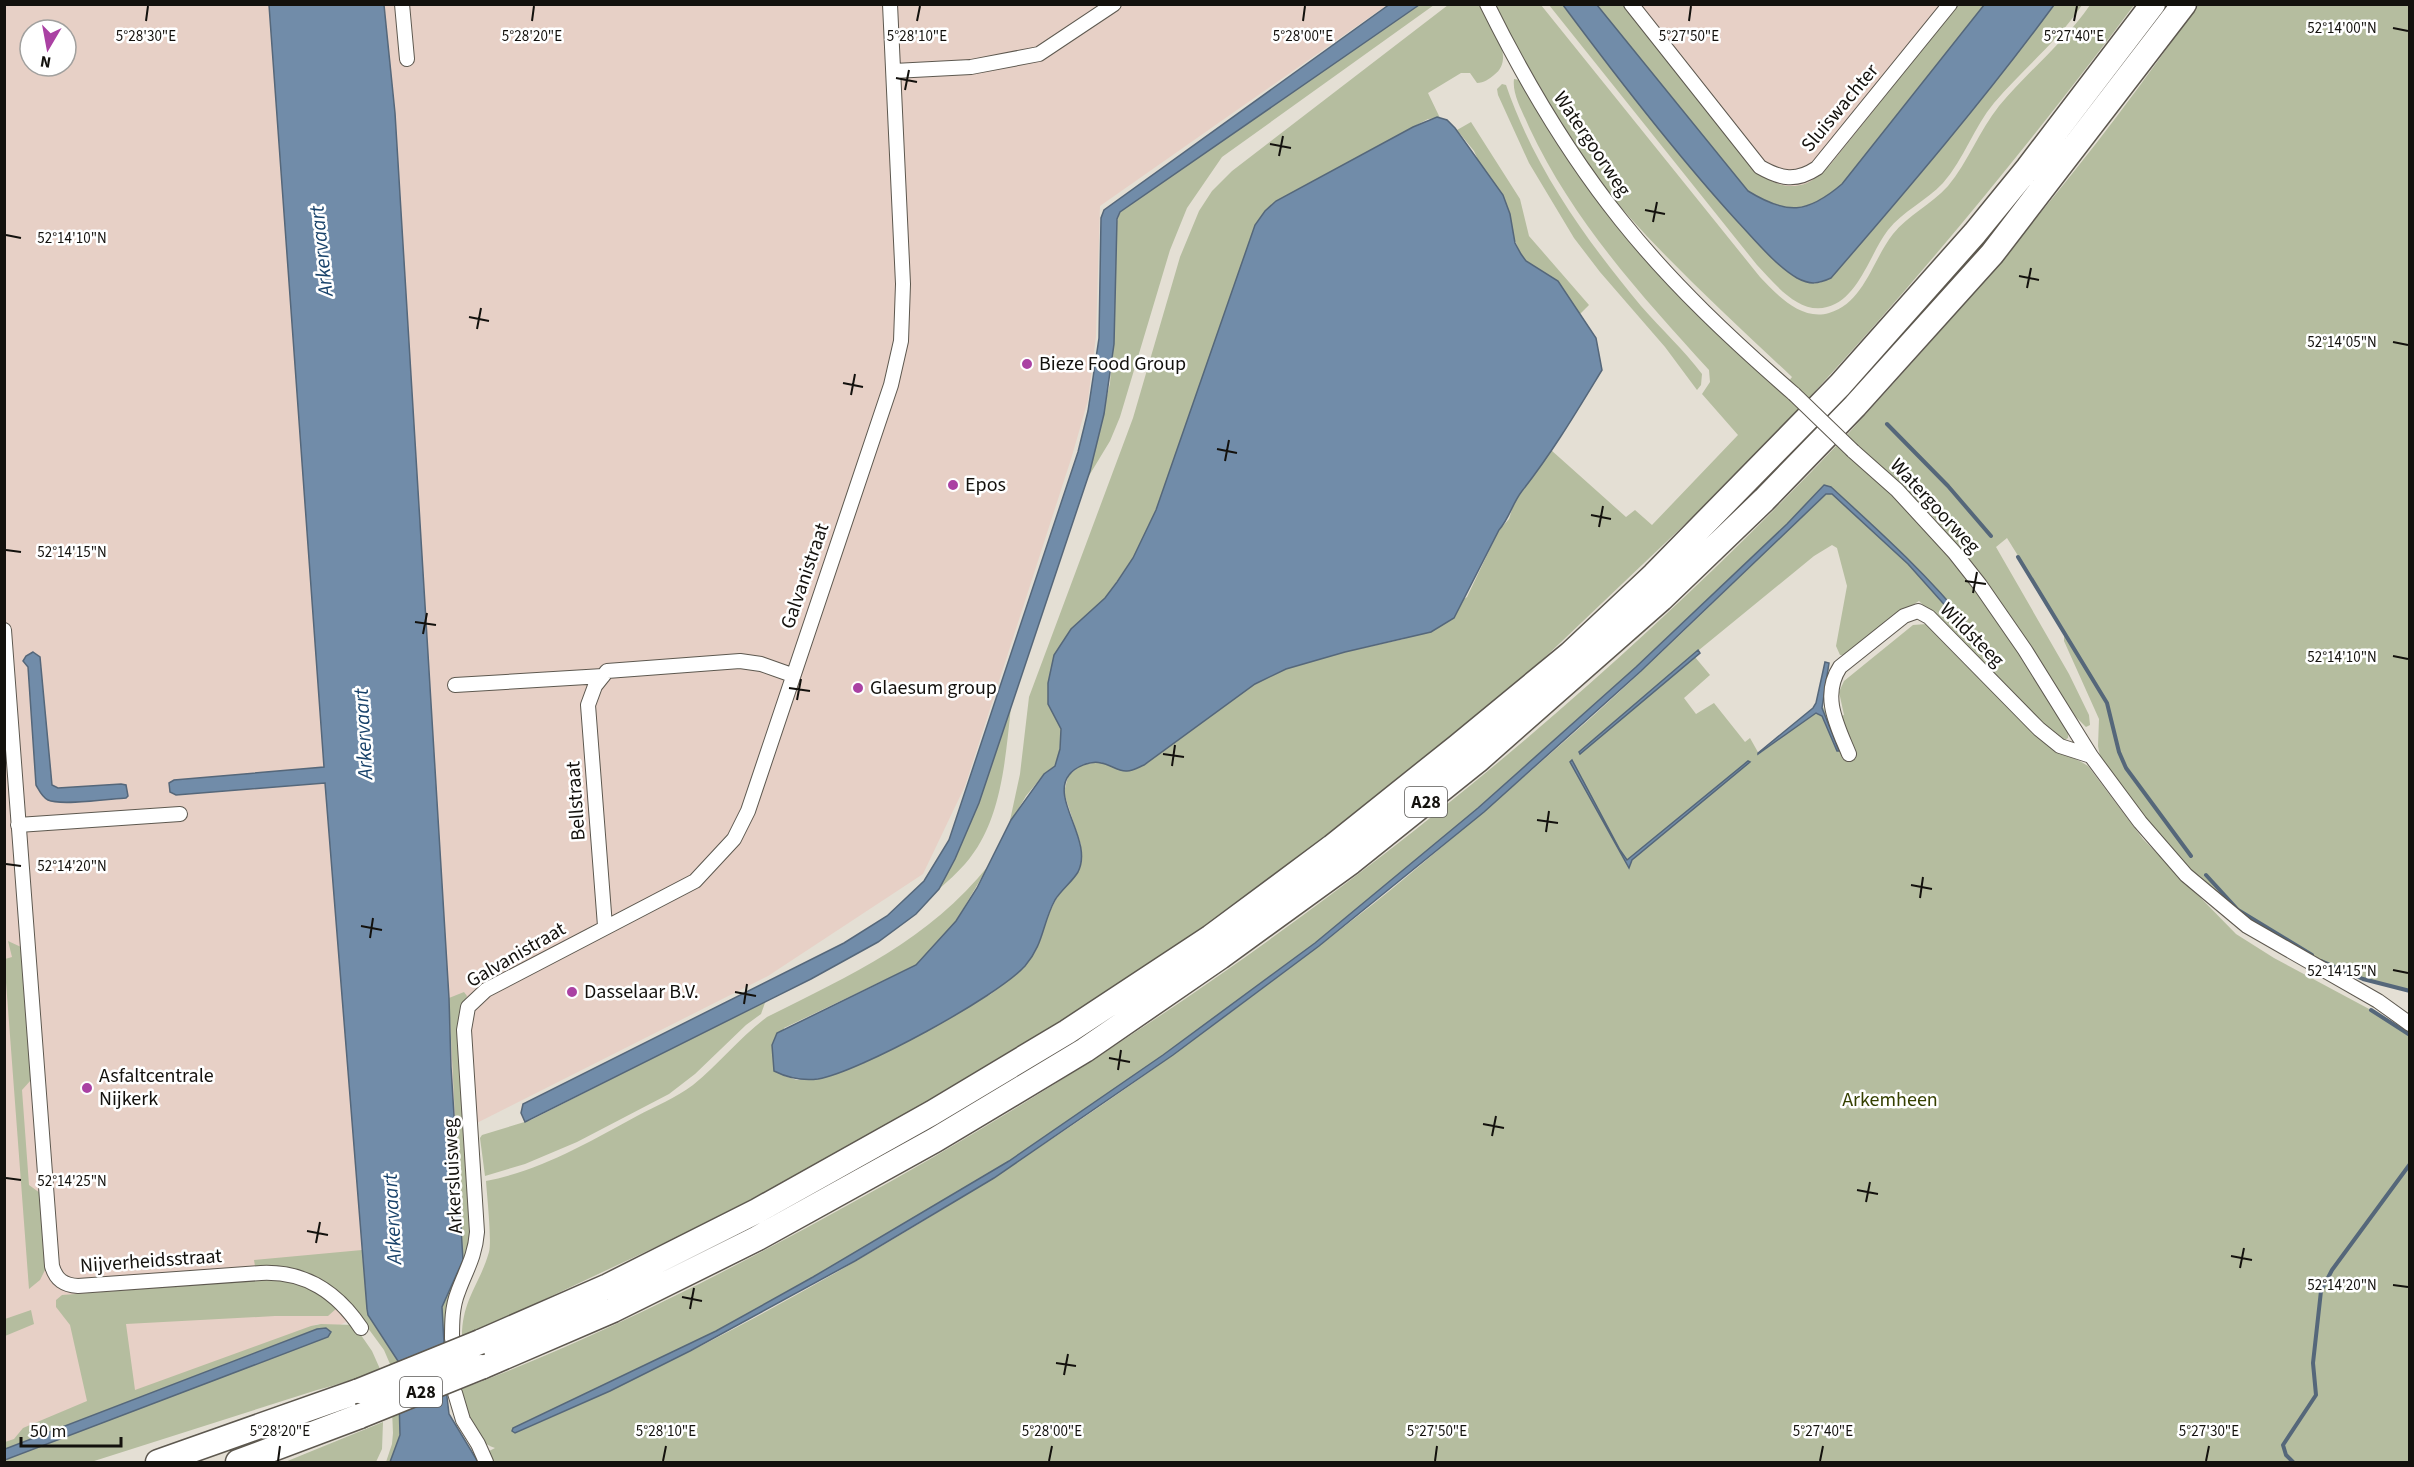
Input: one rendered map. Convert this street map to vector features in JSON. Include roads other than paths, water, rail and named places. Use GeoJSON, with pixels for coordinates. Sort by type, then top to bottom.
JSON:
{"type":"FeatureCollection","features":[{"type":"Feature","properties":{"kind":"highway","name":"A28"},"geometry":{"type":"LineString","coordinates":[[158,1462],[359,1391],[480,1342],[608,1286],[757,1211],[932,1113],[1067,1032],[1211,937],[1332,847],[1457,747],[1570,654],[1637,591],[1840,385],[1960,250],[2028,168],[2153,4]]}},
{"type":"Feature","properties":{"kind":"highway","name":"A28"},"geometry":{"type":"LineString","coordinates":[[238,1462],[481,1367],[612,1310],[756,1239],[935,1140],[1084,1050],[1220,957],[1351,862],[1477,761],[1661,599],[1764,500],[1855,406],[1992,254],[2184,4]]}},
{"type":"Feature","properties":{"kind":"street"},"geometry":{"type":"LineString","coordinates":[[402,4],[407,59]]}},
{"type":"Feature","properties":{"kind":"street","name":"Galvanistraat"},"geometry":{"type":"LineString","coordinates":[[468,1007],[486,990],[694,881],[734,838],[748,811],[891,385],[901,341],[903,284],[890,4]]}},
{"type":"Feature","properties":{"kind":"street"},"geometry":{"type":"LineString","coordinates":[[894,70],[971,67],[1039,54],[1114,4]]}},
{"type":"Feature","properties":{"kind":"street","name":"Watergoorweg"},"geometry":{"type":"LineString","coordinates":[[1487,4],[1519,67],[1557,132],[1622,222],[1686,292],[1897,490],[1947,544],[1980,585],[2025,650],[2091,756],[2140,822],[2186,875],[2247,926],[2378,1001],[2409,1024]]}},
{"type":"Feature","properties":{"kind":"street","name":"Sluiswachter"},"geometry":{"type":"LineString","coordinates":[[1631,4],[1760,166],[1772,174],[1791,179],[1808,174],[1817,168],[1950,4]]}},
{"type":"Feature","properties":{"kind":"street","name":"Wildsteeg"},"geometry":{"type":"LineString","coordinates":[[1849,754],[1833,711],[1831,699],[1834,676],[1840,667],[1904,615],[1918,611],[1929,617],[2039,729],[2060,746],[2091,756]]}},
{"type":"Feature","properties":{"kind":"street","name":"Nijverheidsstraat"},"geometry":{"type":"LineString","coordinates":[[4,630],[52,1266],[57,1278],[67,1285],[78,1286],[261,1273],[284,1274],[307,1280],[338,1299],[361,1328]]}},
{"type":"Feature","properties":{"kind":"street"},"geometry":{"type":"LineString","coordinates":[[455,685],[603,676],[607,671],[740,661],[761,664],[792,675]]}},
{"type":"Feature","properties":{"kind":"street","name":"Bellstraat"},"geometry":{"type":"LineString","coordinates":[[603,676],[595,686],[588,705],[605,926]]}},
{"type":"Feature","properties":{"kind":"street"},"geometry":{"type":"LineString","coordinates":[[18,825],[180,814]]}},
{"type":"Feature","properties":{"kind":"street","name":"Arkersluisweg"},"geometry":{"type":"LineString","coordinates":[[452,1340],[457,1292],[473,1259],[477,1232],[464,1030],[468,1007]]}},
{"type":"Feature","properties":{"kind":"street"},"geometry":{"type":"LineString","coordinates":[[455,1393],[463,1420],[486,1462]]}},
{"type":"Feature","properties":{"kind":"water"},"geometry":{"type":"Polygon","coordinates":[[[1390,4],[1419,5],[1120,212],[1117,219],[1114,344],[1104,414],[1090,471],[979,803],[955,859],[939,889],[916,914],[878,942],[811,979],[525,1122],[521,1113],[523,1104],[844,943],[887,916],[924,881],[949,840],[1078,452],[1088,411],[1099,338],[1101,218],[1104,210],[1390,4]]]}},
{"type":"Feature","properties":{"kind":"water","name":"Arkervaart"},"geometry":{"type":"Polygon","coordinates":[[[269,5],[384,5],[395,113],[463,1260],[442,1307],[447,1397],[449,1414],[478,1462],[390,1462],[400,1435],[398,1361],[368,1315],[367,1309],[325,783],[176,795],[170,792],[169,783],[174,780],[324,767],[269,5]]]}},
{"type":"Feature","properties":{"kind":"water"},"geometry":{"type":"Polygon","coordinates":[[[1563,5],[1597,5],[1748,191],[1774,204],[1796,208],[1818,201],[1842,184],[1984,5],[2054,5],[1973,110],[1831,278],[1814,283],[1797,278],[1781,267],[1737,221],[1647,115],[1563,5]]]}},
{"type":"Feature","properties":{"kind":"water"},"geometry":{"type":"Polygon","coordinates":[[[1437,117],[1447,120],[1455,128],[1503,195],[1510,214],[1515,243],[1521,254],[1526,261],[1558,281],[1596,338],[1602,370],[1554,447],[1519,496],[1454,618],[1431,632],[1345,652],[1286,669],[1255,684],[1134,770],[1124,771],[1097,762],[1075,769],[1069,775],[1065,785],[1065,796],[1081,847],[1078,872],[1055,900],[1036,950],[1025,966],[987,996],[958,1014],[864,1063],[818,1079],[795,1078],[774,1071],[772,1045],[777,1033],[916,965],[956,921],[977,888],[1011,820],[1044,774],[1055,766],[1060,749],[1061,729],[1048,704],[1048,683],[1054,655],[1071,629],[1105,598],[1117,582],[1133,558],[1156,510],[1255,225],[1276,201],[1413,127],[1437,117]]]}},
{"type":"Feature","properties":{"kind":"water"},"geometry":{"type":"Polygon","coordinates":[[[1824,485],[1831,487],[1919,571],[1982,640],[1992,658],[1908,564],[1832,494],[1826,494],[1641,671],[1484,812],[1319,946],[1173,1055],[994,1178],[855,1261],[690,1351],[610,1391],[515,1433],[512,1431],[513,1428],[716,1331],[813,1277],[1009,1161],[1163,1055],[1315,943],[1478,808],[1636,667],[1787,524],[1824,485]]]}},
{"type":"Feature","properties":{"kind":"water"},"geometry":{"type":"Polygon","coordinates":[[[1698,650],[1700,653],[1580,754],[1579,752],[1698,650]]]}},
{"type":"Feature","properties":{"kind":"water"},"geometry":{"type":"Polygon","coordinates":[[[33,652],[40,657],[52,785],[58,788],[121,784],[126,785],[128,796],[126,798],[54,802],[42,795],[36,785],[28,667],[23,661],[33,652]]]}},
{"type":"Feature","properties":{"kind":"water"},"geometry":{"type":"Polygon","coordinates":[[[1825,662],[1829,663],[1822,708],[1839,751],[1822,716],[1816,713],[1758,754],[1813,708],[1825,662]]]}},
{"type":"Feature","properties":{"kind":"water"},"geometry":{"type":"Polygon","coordinates":[[[1572,760],[1627,860],[1748,761],[1750,762],[1632,860],[1629,868],[1570,762],[1572,760]]]}},
{"type":"Feature","properties":{"kind":"water"},"geometry":{"type":"Polygon","coordinates":[[[326,1328],[331,1332],[328,1337],[5,1460],[5,1449],[317,1329],[326,1328]]]}},
{"type":"Feature","properties":{"kind":"waterway"},"geometry":{"type":"LineString","coordinates":[[1887,424],[1948,486],[1991,536]]}},
{"type":"Feature","properties":{"kind":"waterway"},"geometry":{"type":"LineString","coordinates":[[2018,557],[2107,703],[2119,752],[2126,768],[2191,856]]}},
{"type":"Feature","properties":{"kind":"waterway"},"geometry":{"type":"LineString","coordinates":[[2206,875],[2238,910],[2312,955]]}},
{"type":"Feature","properties":{"kind":"waterway"},"geometry":{"type":"LineString","coordinates":[[2321,961],[2363,979],[2410,991]]}},
{"type":"Feature","properties":{"kind":"waterway"},"geometry":{"type":"LineString","coordinates":[[2371,1010],[2410,1035]]}},
{"type":"Feature","properties":{"kind":"waterway"},"geometry":{"type":"LineString","coordinates":[[2293,1462],[2286,1455],[2283,1445],[2316,1395],[2313,1363],[2321,1291],[2332,1270],[2410,1164]]}},
{"type":"Feature","properties":{"kind":"place","name":"Bieze Food Group"},"geometry":{"type":"Point","coordinates":[1027,364]}},
{"type":"Feature","properties":{"kind":"place","name":"Epos"},"geometry":{"type":"Point","coordinates":[953,485]}},
{"type":"Feature","properties":{"kind":"place","name":"Glaesum group"},"geometry":{"type":"Point","coordinates":[858,688]}},
{"type":"Feature","properties":{"kind":"place","name":"Dasselaar B.V."},"geometry":{"type":"Point","coordinates":[572,992]}},
{"type":"Feature","properties":{"kind":"place","name":"Asfaltcentrale Nijkerk"},"geometry":{"type":"Point","coordinates":[87,1088]}},
{"type":"Feature","properties":{"kind":"park label","name":"Arkemheen"},"geometry":{"type":"Point","coordinates":[1890,1100]}}]}
